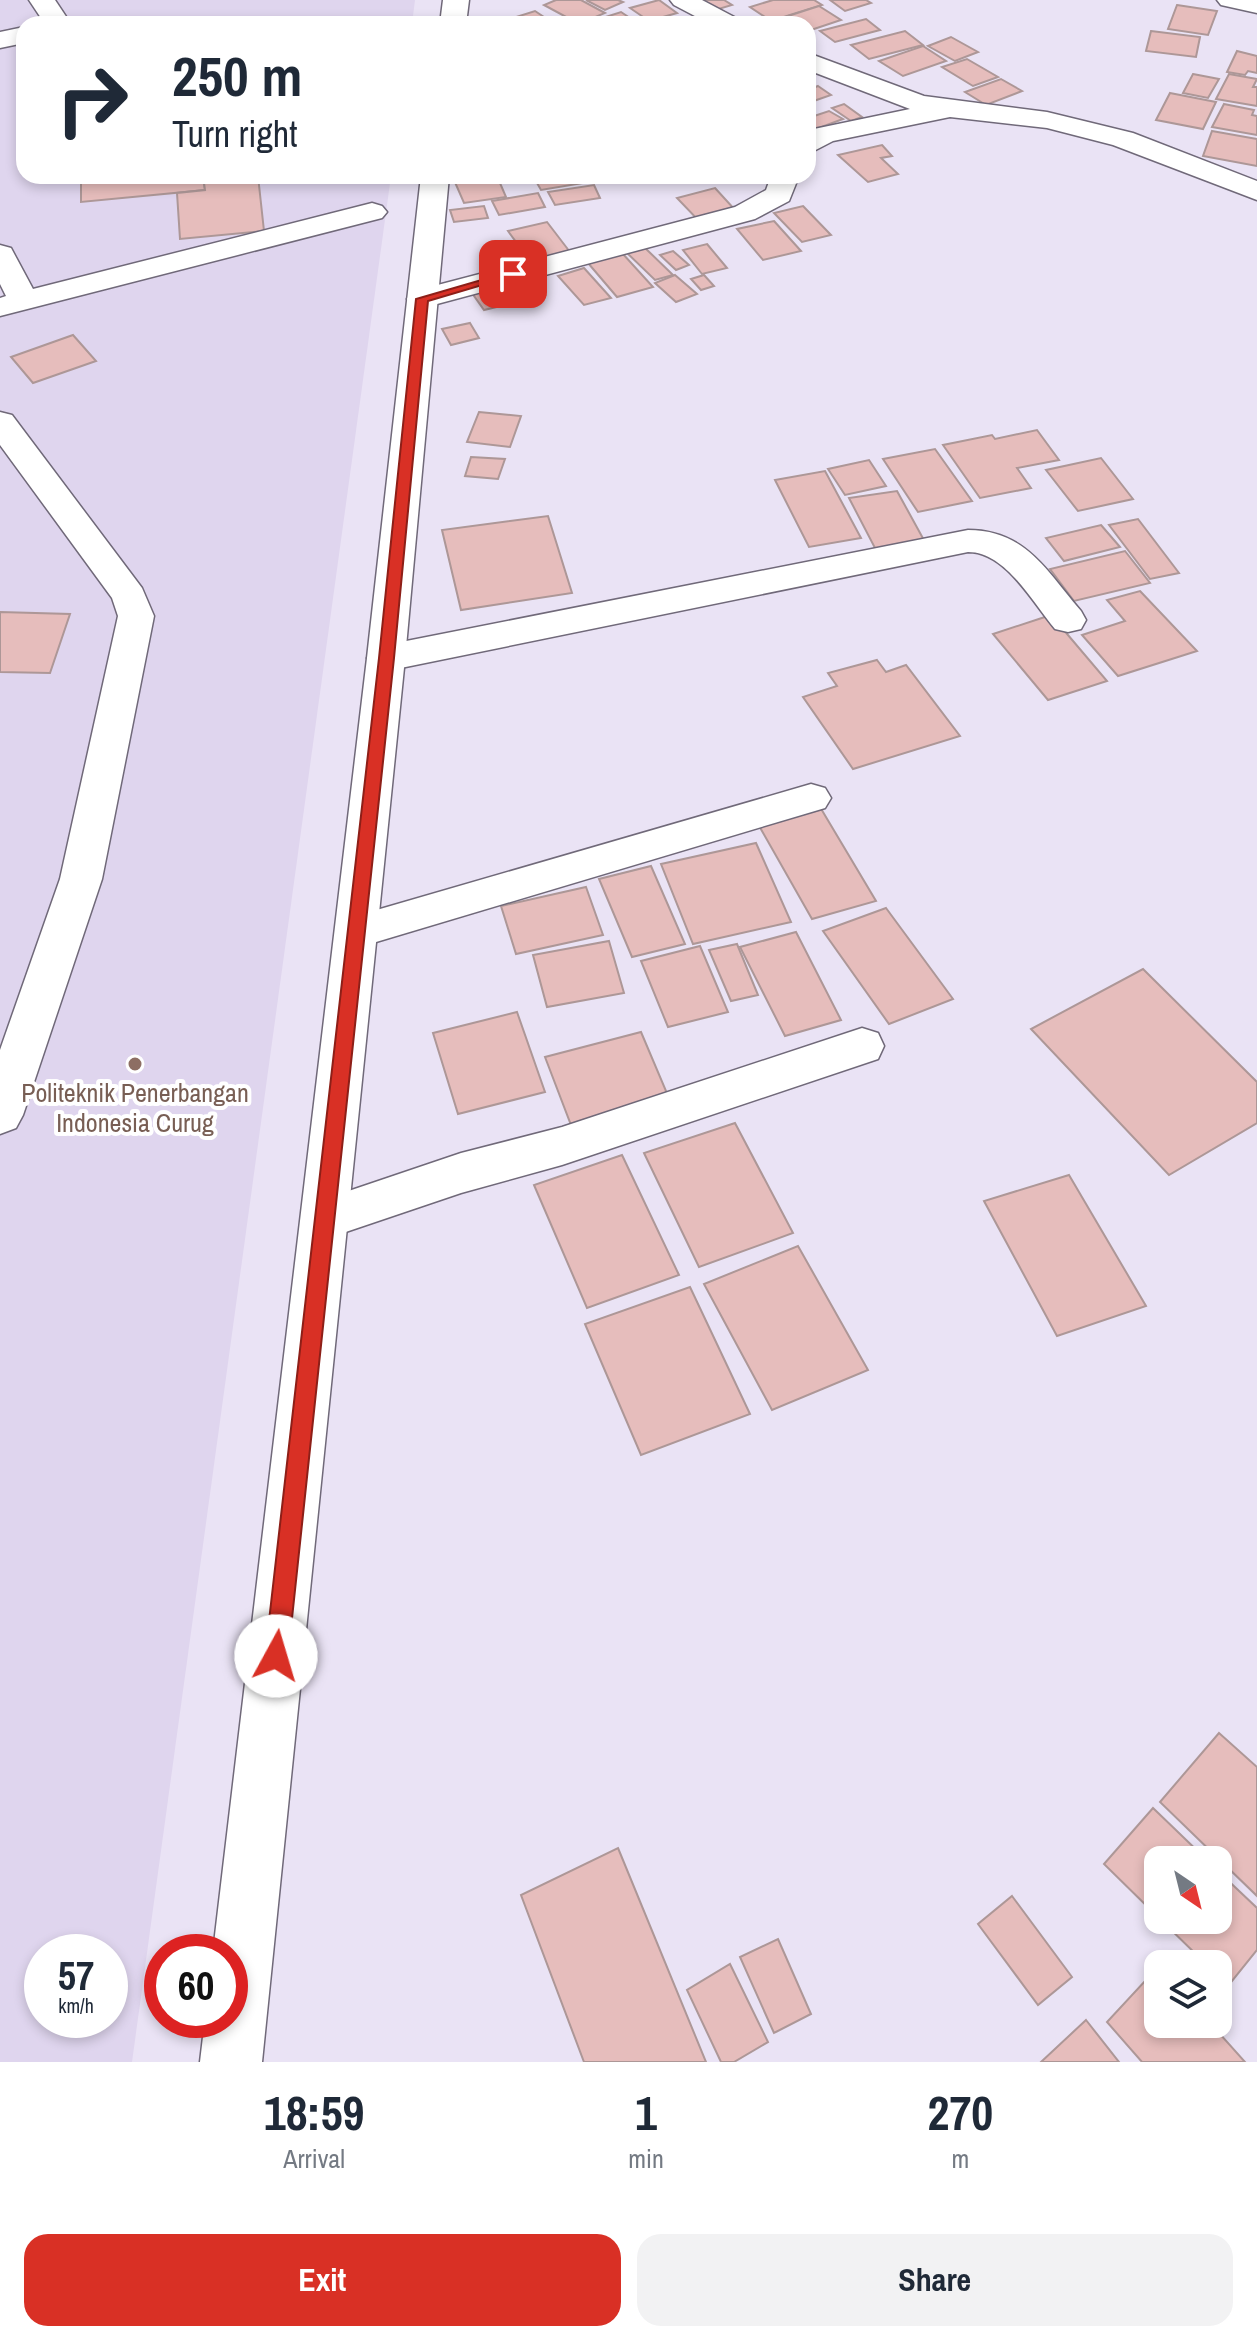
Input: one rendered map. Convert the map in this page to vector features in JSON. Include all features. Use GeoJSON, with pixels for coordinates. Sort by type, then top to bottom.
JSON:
{"type":"FeatureCollection","features":[{"type":"Feature","properties":{"kind":"street"},"geometry":{"type":"LineString","coordinates":[[683,0],[714,16]]}},
{"type":"Feature","properties":{"kind":"street"},"geometry":{"type":"LineString","coordinates":[[1230,0],[1257,5]]}},
{"type":"Feature","properties":{"kind":"street"},"geometry":{"type":"LineString","coordinates":[[816,64],[918,103],[1047,120],[1096,131],[1257,191]]}},
{"type":"Feature","properties":{"kind":"street"},"geometry":{"type":"LineString","coordinates":[[816,140],[824,135],[955,108]]}},
{"type":"Feature","properties":{"kind":"street"},"geometry":{"type":"LineString","coordinates":[[231,2062],[386,658],[434,184]]}},
{"type":"Feature","properties":{"kind":"street"},"geometry":{"type":"LineString","coordinates":[[422,299],[745,213],[779,195],[782,184]]}},
{"type":"Feature","properties":{"kind":"street"},"geometry":{"type":"LineString","coordinates":[[0,254],[12,304],[372,212]]}},
{"type":"Feature","properties":{"kind":"street"},"geometry":{"type":"LineString","coordinates":[[0,422],[129,596],[136,616],[81,879],[0,1115]]}},
{"type":"Feature","properties":{"kind":"street"},"geometry":{"type":"LineString","coordinates":[[386,658],[968,541],[983,541],[1009,551],[1068,620]]}},
{"type":"Feature","properties":{"kind":"street"},"geometry":{"type":"LineString","coordinates":[[356,932],[811,798]]}},
{"type":"Feature","properties":{"kind":"street"},"geometry":{"type":"LineString","coordinates":[[325,1219],[461,1173],[562,1146],[862,1046]]}},
{"type":"Feature","properties":{"kind":"shaded area","name":"Politeknik Penerbangan Indonesia Curug"},"geometry":{"type":"Polygon","coordinates":[[[0,0],[415,0],[413,16],[16,16],[16,184],[390,184],[150,1934],[144,1934],[144,1975],[132,2062],[0,2062],[0,0]]]}},
{"type":"Feature","properties":{"kind":"building"},"geometry":{"type":"Polygon","coordinates":[[[556,0],[581,0],[605,13],[598,16],[564,16],[544,5],[556,0]]]}},
{"type":"Feature","properties":{"kind":"building"},"geometry":{"type":"Polygon","coordinates":[[[586,0],[618,0],[623,2],[605,10],[586,0]]]}},
{"type":"Feature","properties":{"kind":"building"},"geometry":{"type":"Polygon","coordinates":[[[659,0],[677,13],[642,16],[630,8],[659,0]]]}},
{"type":"Feature","properties":{"kind":"building"},"geometry":{"type":"Polygon","coordinates":[[[696,0],[724,0],[732,5],[712,11],[696,0]]]}},
{"type":"Feature","properties":{"kind":"building"},"geometry":{"type":"Polygon","coordinates":[[[773,0],[814,0],[822,5],[787,16],[764,16],[750,7],[773,0]]]}},
{"type":"Feature","properties":{"kind":"building"},"geometry":{"type":"Polygon","coordinates":[[[830,0],[866,0],[871,3],[845,11],[830,0]]]}},
{"type":"Feature","properties":{"kind":"building"},"geometry":{"type":"Polygon","coordinates":[[[1177,5],[1217,11],[1208,35],[1168,29],[1177,5]]]}},
{"type":"Feature","properties":{"kind":"building"},"geometry":{"type":"Polygon","coordinates":[[[819,6],[841,20],[816,28],[816,16],[788,16],[819,6]]]}},
{"type":"Feature","properties":{"kind":"building"},"geometry":{"type":"Polygon","coordinates":[[[535,11],[542,16],[519,16],[535,11]]]}},
{"type":"Feature","properties":{"kind":"building"},"geometry":{"type":"Polygon","coordinates":[[[866,19],[880,30],[835,42],[820,31],[866,19]]]}},
{"type":"Feature","properties":{"kind":"building"},"geometry":{"type":"Polygon","coordinates":[[[905,31],[923,45],[869,59],[851,45],[905,31]]]}},
{"type":"Feature","properties":{"kind":"building"},"geometry":{"type":"Polygon","coordinates":[[[1151,31],[1200,37],[1196,57],[1146,51],[1151,31]]]}},
{"type":"Feature","properties":{"kind":"building"},"geometry":{"type":"Polygon","coordinates":[[[951,37],[978,52],[955,61],[928,46],[951,37]]]}},
{"type":"Feature","properties":{"kind":"building"},"geometry":{"type":"Polygon","coordinates":[[[923,46],[946,61],[903,76],[879,61],[923,46]]]}},
{"type":"Feature","properties":{"kind":"building"},"geometry":{"type":"Polygon","coordinates":[[[1237,51],[1257,56],[1257,73],[1227,72],[1237,51]]]}},
{"type":"Feature","properties":{"kind":"building"},"geometry":{"type":"Polygon","coordinates":[[[967,59],[998,77],[973,86],[942,67],[967,59]]]}},
{"type":"Feature","properties":{"kind":"building"},"geometry":{"type":"Polygon","coordinates":[[[1193,74],[1219,79],[1208,98],[1183,93],[1193,74]]]}},
{"type":"Feature","properties":{"kind":"building"},"geometry":{"type":"Polygon","coordinates":[[[1229,74],[1257,79],[1253,87],[1257,87],[1257,106],[1216,99],[1229,74]]]}},
{"type":"Feature","properties":{"kind":"building"},"geometry":{"type":"Polygon","coordinates":[[[1001,79],[1022,91],[986,105],[965,92],[1001,79]]]}},
{"type":"Feature","properties":{"kind":"building"},"geometry":{"type":"Polygon","coordinates":[[[818,86],[831,95],[816,100],[818,86]]]}},
{"type":"Feature","properties":{"kind":"building"},"geometry":{"type":"Polygon","coordinates":[[[1170,93],[1216,102],[1203,129],[1156,120],[1170,93]]]}},
{"type":"Feature","properties":{"kind":"building"},"geometry":{"type":"Polygon","coordinates":[[[844,104],[862,117],[851,121],[832,108],[844,104]]]}},
{"type":"Feature","properties":{"kind":"building"},"geometry":{"type":"Polygon","coordinates":[[[1224,104],[1254,110],[1252,115],[1257,116],[1257,135],[1212,127],[1224,104]]]}},
{"type":"Feature","properties":{"kind":"building"},"geometry":{"type":"Polygon","coordinates":[[[829,111],[843,119],[816,129],[816,115],[829,111]]]}},
{"type":"Feature","properties":{"kind":"building"},"geometry":{"type":"Polygon","coordinates":[[[1212,131],[1257,139],[1257,166],[1203,156],[1212,131]]]}},
{"type":"Feature","properties":{"kind":"building"},"geometry":{"type":"Polygon","coordinates":[[[882,145],[892,156],[881,158],[898,174],[868,182],[838,155],[882,145]]]}},
{"type":"Feature","properties":{"kind":"building"},"geometry":{"type":"Polygon","coordinates":[[[81,184],[204,184],[205,190],[81,202],[81,184]]]}},
{"type":"Feature","properties":{"kind":"building"},"geometry":{"type":"Polygon","coordinates":[[[204,184],[259,184],[264,231],[180,239],[177,193],[205,190],[204,184]]]}},
{"type":"Feature","properties":{"kind":"building"},"geometry":{"type":"Polygon","coordinates":[[[456,184],[500,184],[506,197],[464,203],[456,184]]]}},
{"type":"Feature","properties":{"kind":"building"},"geometry":{"type":"Polygon","coordinates":[[[538,184],[577,184],[541,190],[538,184]]]}},
{"type":"Feature","properties":{"kind":"building"},"geometry":{"type":"Polygon","coordinates":[[[594,185],[600,198],[555,205],[548,192],[594,185]]]}},
{"type":"Feature","properties":{"kind":"building"},"geometry":{"type":"Polygon","coordinates":[[[715,188],[736,211],[699,221],[677,198],[715,188]]]}},
{"type":"Feature","properties":{"kind":"building"},"geometry":{"type":"Polygon","coordinates":[[[538,193],[545,207],[499,215],[492,201],[538,193]]]}},
{"type":"Feature","properties":{"kind":"building"},"geometry":{"type":"Polygon","coordinates":[[[484,206],[488,218],[454,222],[450,210],[484,206]]]}},
{"type":"Feature","properties":{"kind":"building"},"geometry":{"type":"Polygon","coordinates":[[[803,206],[831,235],[802,242],[774,213],[803,206]]]}},
{"type":"Feature","properties":{"kind":"building"},"geometry":{"type":"Polygon","coordinates":[[[774,221],[801,251],[763,260],[737,229],[774,221]]]}},
{"type":"Feature","properties":{"kind":"building"},"geometry":{"type":"Polygon","coordinates":[[[547,222],[570,252],[530,261],[508,231],[547,222]]]}},
{"type":"Feature","properties":{"kind":"building"},"geometry":{"type":"Polygon","coordinates":[[[707,244],[727,268],[702,274],[683,250],[707,244]]]}},
{"type":"Feature","properties":{"kind":"building"},"geometry":{"type":"Polygon","coordinates":[[[642,245],[673,275],[655,280],[624,250],[642,245]]]}},
{"type":"Feature","properties":{"kind":"building"},"geometry":{"type":"Polygon","coordinates":[[[673,251],[689,265],[676,270],[660,255],[673,251]]]}},
{"type":"Feature","properties":{"kind":"building"},"geometry":{"type":"Polygon","coordinates":[[[623,254],[653,287],[617,297],[588,263],[623,254]]]}},
{"type":"Feature","properties":{"kind":"building"},"geometry":{"type":"Polygon","coordinates":[[[584,268],[611,298],[584,305],[558,276],[584,268]]]}},
{"type":"Feature","properties":{"kind":"building"},"geometry":{"type":"Polygon","coordinates":[[[675,275],[697,294],[676,302],[655,283],[675,275]]]}},
{"type":"Feature","properties":{"kind":"building"},"geometry":{"type":"Polygon","coordinates":[[[704,275],[714,286],[701,290],[691,279],[704,275]]]}},
{"type":"Feature","properties":{"kind":"building"},"geometry":{"type":"Polygon","coordinates":[[[533,278],[545,295],[484,310],[472,293],[533,278]]]}},
{"type":"Feature","properties":{"kind":"building"},"geometry":{"type":"Polygon","coordinates":[[[470,323],[479,338],[451,345],[442,329],[470,323]]]}},
{"type":"Feature","properties":{"kind":"building"},"geometry":{"type":"Polygon","coordinates":[[[73,335],[96,361],[33,383],[11,357],[73,335]]]}},
{"type":"Feature","properties":{"kind":"building"},"geometry":{"type":"Polygon","coordinates":[[[479,412],[521,416],[510,447],[467,442],[479,412]]]}},
{"type":"Feature","properties":{"kind":"building"},"geometry":{"type":"Polygon","coordinates":[[[1037,430],[1059,460],[1017,468],[1031,488],[980,498],[943,445],[992,435],[995,439],[1037,430]]]}},
{"type":"Feature","properties":{"kind":"building"},"geometry":{"type":"Polygon","coordinates":[[[935,449],[972,501],[918,512],[883,459],[935,449]]]}},
{"type":"Feature","properties":{"kind":"building"},"geometry":{"type":"Polygon","coordinates":[[[471,457],[505,459],[498,479],[465,476],[471,457]]]}},
{"type":"Feature","properties":{"kind":"building"},"geometry":{"type":"Polygon","coordinates":[[[1101,458],[1133,499],[1078,511],[1046,470],[1101,458]]]}},
{"type":"Feature","properties":{"kind":"building"},"geometry":{"type":"Polygon","coordinates":[[[869,460],[886,486],[845,495],[828,469],[869,460]]]}},
{"type":"Feature","properties":{"kind":"building"},"geometry":{"type":"Polygon","coordinates":[[[825,471],[861,538],[809,547],[775,480],[825,471]]]}},
{"type":"Feature","properties":{"kind":"building"},"geometry":{"type":"Polygon","coordinates":[[[897,491],[925,542],[876,550],[849,498],[897,491]]]}},
{"type":"Feature","properties":{"kind":"building"},"geometry":{"type":"Polygon","coordinates":[[[548,516],[572,593],[461,610],[442,530],[548,516]]]}},
{"type":"Feature","properties":{"kind":"building"},"geometry":{"type":"Polygon","coordinates":[[[1138,519],[1179,573],[1150,579],[1109,525],[1138,519]]]}},
{"type":"Feature","properties":{"kind":"building"},"geometry":{"type":"Polygon","coordinates":[[[1101,525],[1120,547],[1064,561],[1046,538],[1101,525]]]}},
{"type":"Feature","properties":{"kind":"building"},"geometry":{"type":"Polygon","coordinates":[[[1125,551],[1150,583],[1074,601],[1050,569],[1125,551]]]}},
{"type":"Feature","properties":{"kind":"building"},"geometry":{"type":"Polygon","coordinates":[[[1140,591],[1197,651],[1118,676],[1082,635],[1125,621],[1107,600],[1140,591]]]}},
{"type":"Feature","properties":{"kind":"building"},"geometry":{"type":"Polygon","coordinates":[[[0,612],[70,614],[50,673],[0,672],[0,612]]]}},
{"type":"Feature","properties":{"kind":"building"},"geometry":{"type":"Polygon","coordinates":[[[1051,615],[1107,681],[1048,700],[993,634],[1051,615]]]}},
{"type":"Feature","properties":{"kind":"building"},"geometry":{"type":"Polygon","coordinates":[[[877,660],[886,672],[906,665],[960,736],[853,769],[803,697],[837,686],[828,673],[877,660]]]}},
{"type":"Feature","properties":{"kind":"building"},"geometry":{"type":"Polygon","coordinates":[[[820,807],[876,901],[812,919],[758,824],[820,807]]]}},
{"type":"Feature","properties":{"kind":"building"},"geometry":{"type":"Polygon","coordinates":[[[756,843],[791,922],[693,944],[661,864],[756,843]]]}},
{"type":"Feature","properties":{"kind":"building"},"geometry":{"type":"Polygon","coordinates":[[[651,866],[685,944],[632,957],[599,879],[651,866]]]}},
{"type":"Feature","properties":{"kind":"building"},"geometry":{"type":"Polygon","coordinates":[[[586,887],[603,935],[516,954],[501,906],[586,887]]]}},
{"type":"Feature","properties":{"kind":"building"},"geometry":{"type":"Polygon","coordinates":[[[886,908],[953,999],[889,1024],[823,931],[886,908]]]}},
{"type":"Feature","properties":{"kind":"building"},"geometry":{"type":"Polygon","coordinates":[[[796,932],[841,1020],[785,1036],[740,947],[796,932]]]}},
{"type":"Feature","properties":{"kind":"building"},"geometry":{"type":"Polygon","coordinates":[[[609,941],[624,993],[547,1007],[533,955],[609,941]]]}},
{"type":"Feature","properties":{"kind":"building"},"geometry":{"type":"Polygon","coordinates":[[[737,944],[758,995],[731,1001],[709,950],[737,944]]]}},
{"type":"Feature","properties":{"kind":"building"},"geometry":{"type":"Polygon","coordinates":[[[700,946],[728,1012],[668,1027],[641,961],[700,946]]]}},
{"type":"Feature","properties":{"kind":"building"},"geometry":{"type":"Polygon","coordinates":[[[1143,969],[1257,1082],[1257,1123],[1169,1175],[1031,1029],[1143,969]]]}},
{"type":"Feature","properties":{"kind":"building"},"geometry":{"type":"Polygon","coordinates":[[[517,1012],[545,1092],[458,1114],[433,1033],[517,1012]]]}},
{"type":"Feature","properties":{"kind":"building"},"geometry":{"type":"Polygon","coordinates":[[[641,1032],[669,1098],[571,1125],[545,1057],[641,1032]]]}},
{"type":"Feature","properties":{"kind":"building"},"geometry":{"type":"Polygon","coordinates":[[[735,1123],[793,1233],[699,1267],[644,1153],[735,1123]]]}},
{"type":"Feature","properties":{"kind":"building"},"geometry":{"type":"Polygon","coordinates":[[[622,1155],[679,1275],[587,1308],[534,1185],[622,1155]]]}},
{"type":"Feature","properties":{"kind":"building"},"geometry":{"type":"Polygon","coordinates":[[[1069,1175],[1146,1306],[1057,1336],[984,1201],[1069,1175]]]}},
{"type":"Feature","properties":{"kind":"building"},"geometry":{"type":"Polygon","coordinates":[[[798,1246],[868,1370],[772,1410],[704,1284],[798,1246]]]}},
{"type":"Feature","properties":{"kind":"building"},"geometry":{"type":"Polygon","coordinates":[[[690,1287],[750,1414],[641,1455],[585,1324],[690,1287]]]}},
{"type":"Feature","properties":{"kind":"building"},"geometry":{"type":"Polygon","coordinates":[[[1219,1733],[1257,1767],[1257,1896],[1232,1872],[1232,1846],[1205,1846],[1160,1802],[1219,1733]]]}},
{"type":"Feature","properties":{"kind":"building"},"geometry":{"type":"Polygon","coordinates":[[[1153,1808],[1192,1846],[1144,1846],[1144,1903],[1104,1864],[1153,1808]]]}},
{"type":"Feature","properties":{"kind":"building"},"geometry":{"type":"Polygon","coordinates":[[[618,1848],[706,2062],[584,2062],[521,1895],[618,1848]]]}},
{"type":"Feature","properties":{"kind":"building"},"geometry":{"type":"Polygon","coordinates":[[[1232,1884],[1257,1908],[1257,1950],[1232,1981],[1232,1950],[1192,1950],[1175,1934],[1232,1934],[1232,1884]]]}},
{"type":"Feature","properties":{"kind":"building"},"geometry":{"type":"Polygon","coordinates":[[[1012,1896],[1072,1977],[1038,2005],[978,1924],[1012,1896]]]}},
{"type":"Feature","properties":{"kind":"building"},"geometry":{"type":"Polygon","coordinates":[[[778,1939],[811,2014],[774,2033],[740,1957],[778,1939]]]}},
{"type":"Feature","properties":{"kind":"building"},"geometry":{"type":"Polygon","coordinates":[[[730,1964],[768,2042],[734,2062],[721,2062],[687,1990],[730,1964]]]}},
{"type":"Feature","properties":{"kind":"building"},"geometry":{"type":"Polygon","coordinates":[[[1144,1982],[1144,2038],[1224,2038],[1245,2062],[1142,2062],[1107,2022],[1144,1982]]]}},
{"type":"Feature","properties":{"kind":"building"},"geometry":{"type":"Polygon","coordinates":[[[1086,2020],[1119,2062],[1041,2062],[1086,2020]]]}},
{"type":"Feature","properties":{"kind":"place","name":"Politeknik Penerbangan Indonesia Curug"},"geometry":{"type":"Point","coordinates":[135,1064]}},
{"type":"Feature","properties":{"kind":"route"},"geometry":{"type":"LineString","coordinates":[[276,1656],[386,658],[422,299],[513,274]]}}]}
